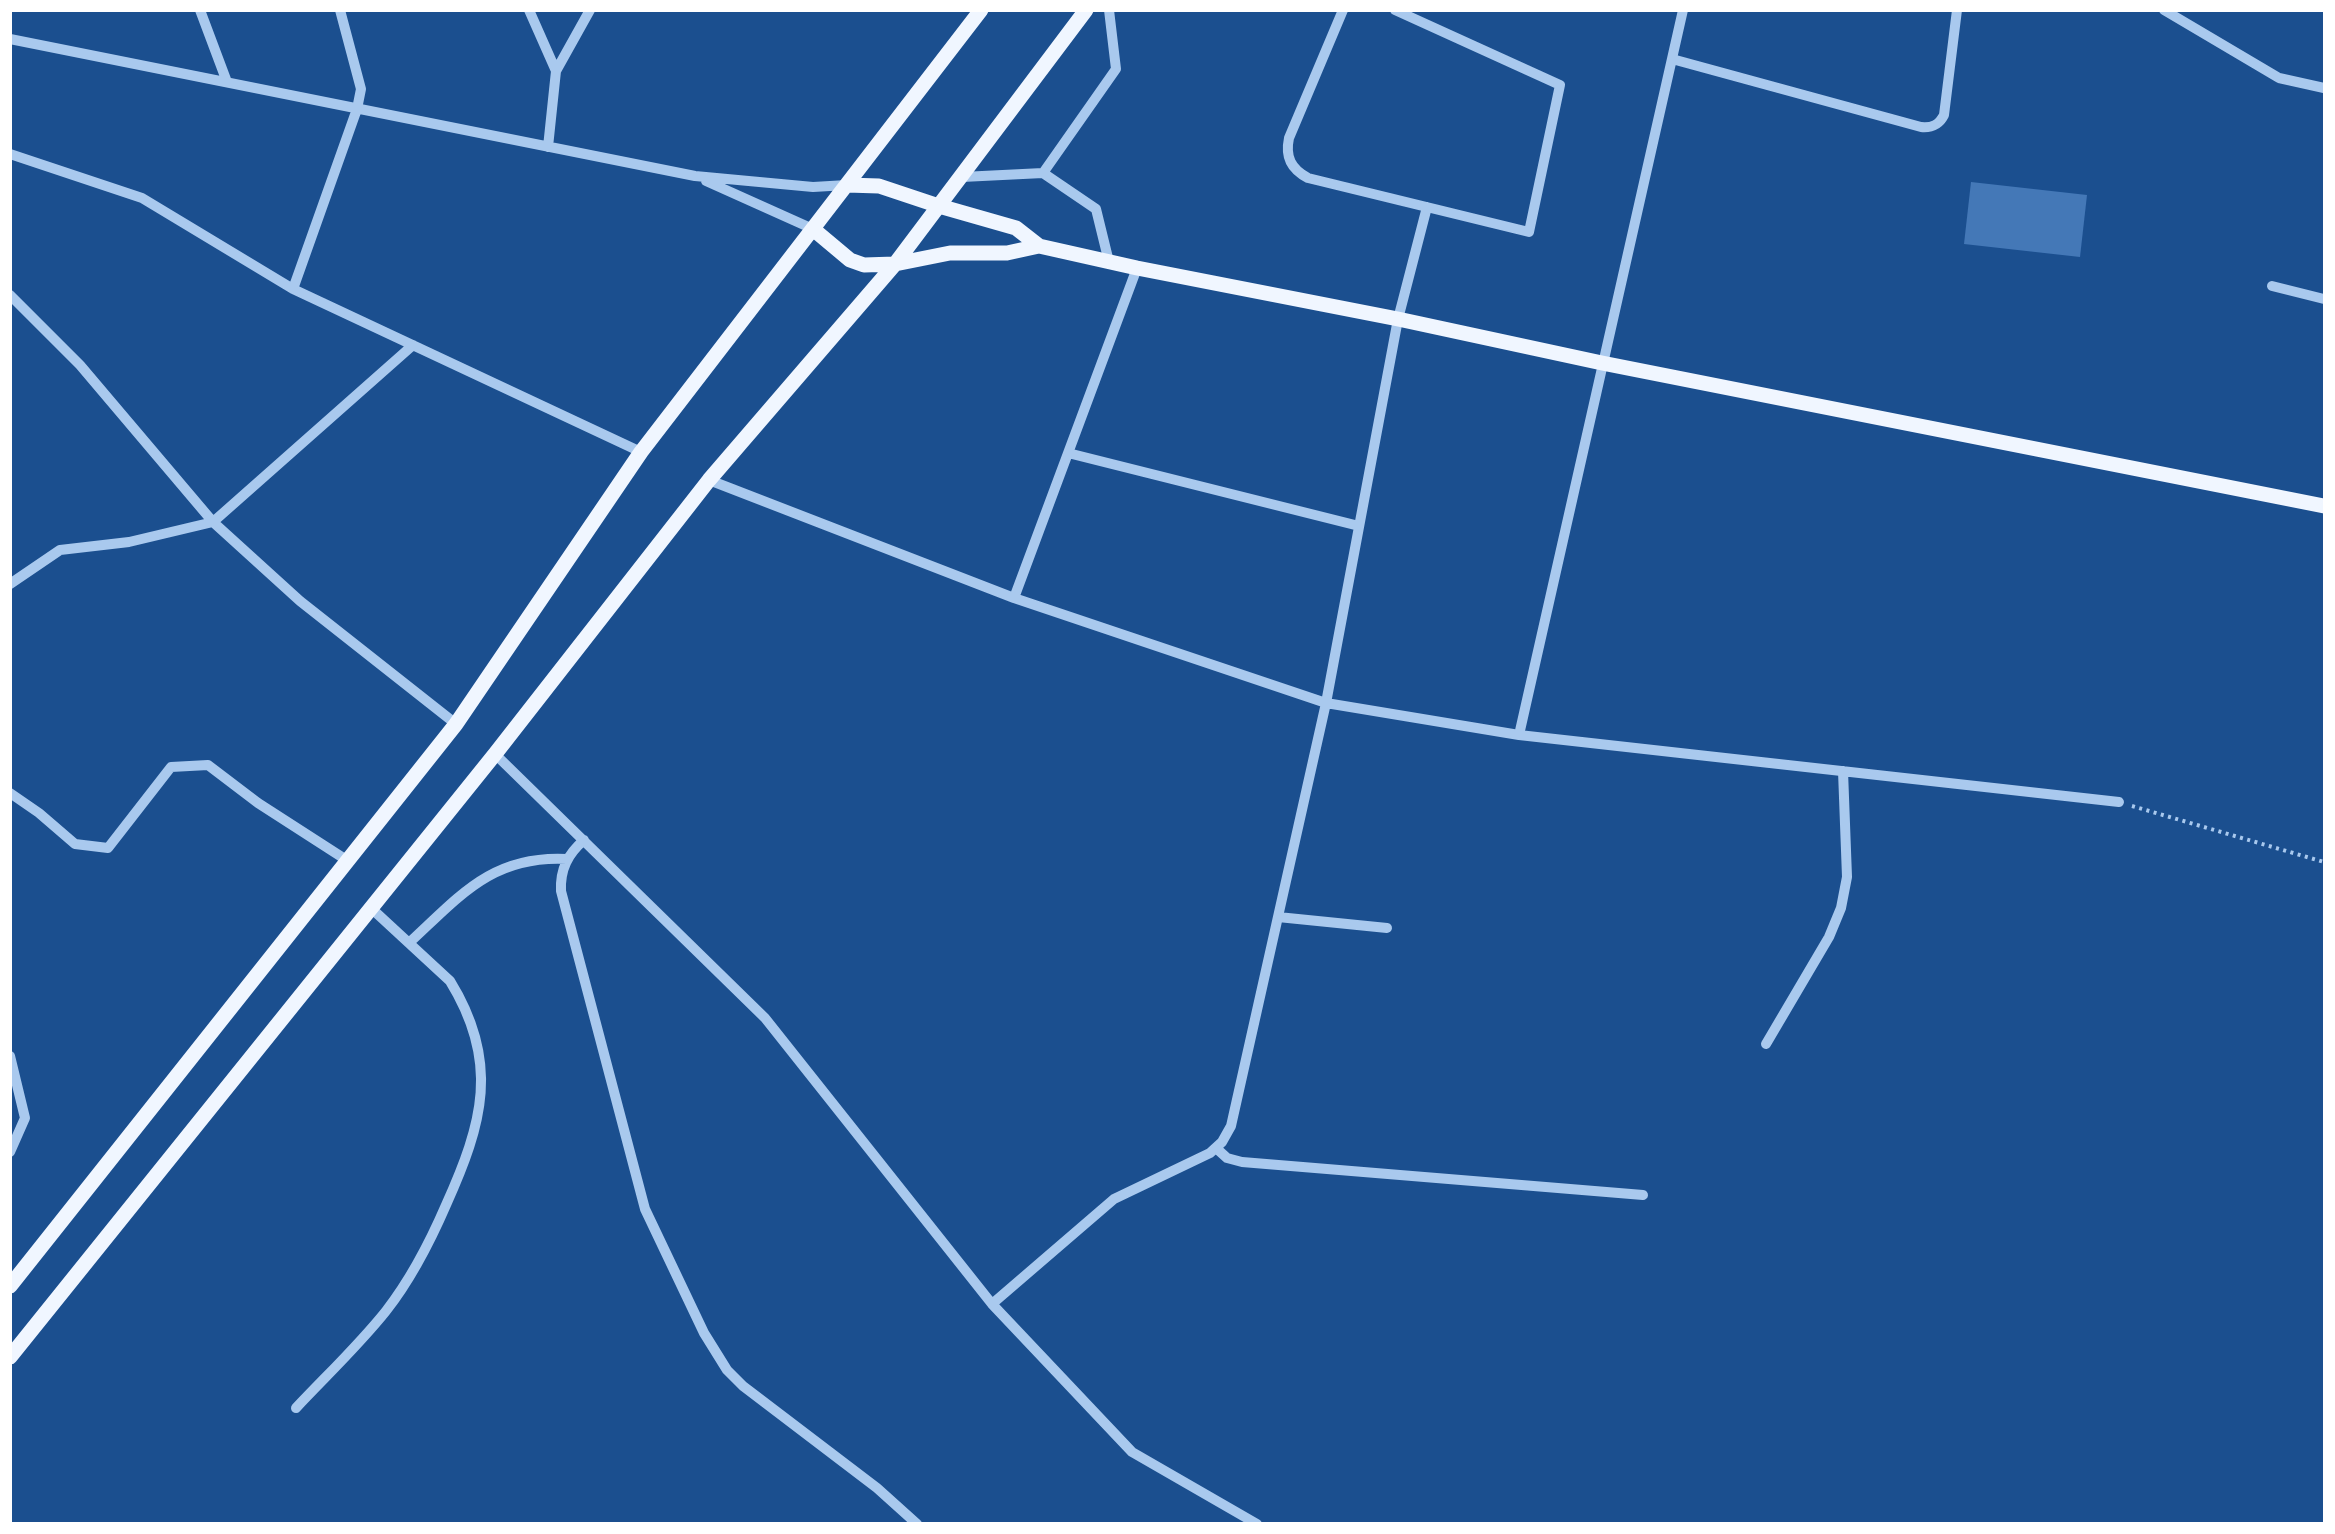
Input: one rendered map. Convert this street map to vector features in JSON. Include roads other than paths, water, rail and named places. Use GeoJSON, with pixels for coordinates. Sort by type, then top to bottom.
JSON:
{"type":"FeatureCollection","features":[{"type":"Feature","properties":{"kind":"main road"},"geometry":{"type":"LineString","coordinates":[[10,1357],[495,754],[709,480],[895,264],[1086,10]]}},
{"type":"Feature","properties":{"kind":"main road"},"geometry":{"type":"LineString","coordinates":[[10,1286],[456,724],[641,452],[979,11]]}},
{"type":"Feature","properties":{"kind":"main road"},"geometry":{"type":"LineString","coordinates":[[847,185],[879,186],[1016,228],[1039,246]]}},
{"type":"Feature","properties":{"kind":"main road"},"geometry":{"type":"LineString","coordinates":[[813,229],[849,260],[864,265],[895,264],[950,253],[1007,253],[1039,246],[1602,363],[2325,506]]}},
{"type":"Feature","properties":{"kind":"street"},"geometry":{"type":"LineString","coordinates":[[200,10],[227,82]]}},
{"type":"Feature","properties":{"kind":"street"},"geometry":{"type":"LineString","coordinates":[[293,289],[357,109],[361,89],[340,10]]}},
{"type":"Feature","properties":{"kind":"street"},"geometry":{"type":"LineString","coordinates":[[529,10],[556,71]]}},
{"type":"Feature","properties":{"kind":"street"},"geometry":{"type":"LineString","coordinates":[[548,147],[556,71],[590,10]]}},
{"type":"Feature","properties":{"kind":"street"},"geometry":{"type":"LineString","coordinates":[[1043,173],[1116,69],[1109,10]]}},
{"type":"Feature","properties":{"kind":"street"},"geometry":{"type":"LineString","coordinates":[[1343,10],[1289,138],[1288,158],[1293,167],[1308,178],[1529,232],[1560,85],[1407,13],[1395,10]]}},
{"type":"Feature","properties":{"kind":"street"},"geometry":{"type":"LineString","coordinates":[[1519,735],[1683,10]]}},
{"type":"Feature","properties":{"kind":"street"},"geometry":{"type":"LineString","coordinates":[[1672,59],[1921,127],[1932,126],[1938,124],[1944,115],[1957,10]]}},
{"type":"Feature","properties":{"kind":"street"},"geometry":{"type":"LineString","coordinates":[[2164,10],[2279,78],[2325,88]]}},
{"type":"Feature","properties":{"kind":"street"},"geometry":{"type":"LineString","coordinates":[[10,39],[695,176],[813,187],[847,185]]}},
{"type":"Feature","properties":{"kind":"street"},"geometry":{"type":"LineString","coordinates":[[10,154],[142,198],[293,289],[641,452]]}},
{"type":"Feature","properties":{"kind":"street"},"geometry":{"type":"LineString","coordinates":[[962,177],[1043,173],[1096,210],[1110,262]]}},
{"type":"Feature","properties":{"kind":"street"},"geometry":{"type":"LineString","coordinates":[[695,176],[813,229]]}},
{"type":"Feature","properties":{"kind":"street"},"geometry":{"type":"LineString","coordinates":[[992,1304],[1114,1199],[1210,1153],[1222,1142],[1231,1126],[1326,702],[1398,319],[1427,207]]}},
{"type":"Feature","properties":{"kind":"street"},"geometry":{"type":"LineString","coordinates":[[1014,598],[1137,268]]}},
{"type":"Feature","properties":{"kind":"street"},"geometry":{"type":"LineString","coordinates":[[2272,286],[2325,299]]}},
{"type":"Feature","properties":{"kind":"street"},"geometry":{"type":"LineString","coordinates":[[10,296],[80,365],[213,522],[300,601],[456,724]]}},
{"type":"Feature","properties":{"kind":"street"},"geometry":{"type":"LineString","coordinates":[[10,584],[60,550],[129,542],[213,522],[413,345]]}},
{"type":"Feature","properties":{"kind":"street"},"geometry":{"type":"LineString","coordinates":[[1068,453],[1359,526]]}},
{"type":"Feature","properties":{"kind":"street"},"geometry":{"type":"LineString","coordinates":[[709,480],[1014,598],[1326,702],[1519,735],[2119,802]]}},
{"type":"Feature","properties":{"kind":"street"},"geometry":{"type":"LineString","coordinates":[[495,754],[765,1018],[992,1304],[1132,1452],[1257,1524]]}},
{"type":"Feature","properties":{"kind":"street"},"geometry":{"type":"LineString","coordinates":[[10,793],[39,813],[75,844],[108,848],[171,767],[208,765],[258,803],[348,861]]}},
{"type":"Feature","properties":{"kind":"street"},"geometry":{"type":"LineString","coordinates":[[1766,1044],[1829,937],[1841,908],[1847,878],[1843,771]]}},
{"type":"Feature","properties":{"kind":"street"},"geometry":{"type":"LineString","coordinates":[[584,840],[567,859],[563,870],[561,891],[645,1209],[704,1334],[742,1386],[877,1488],[917,1524]]}},
{"type":"Feature","properties":{"kind":"street"},"geometry":{"type":"LineString","coordinates":[[409,943],[468,889],[500,869],[534,859],[567,859]]}},
{"type":"Feature","properties":{"kind":"street"},"geometry":{"type":"LineString","coordinates":[[296,1408],[385,1312],[406,1283],[440,1218],[474,1137],[480,1104],[481,1071],[473,1028],[459,996],[450,981],[371,908]]}},
{"type":"Feature","properties":{"kind":"street"},"geometry":{"type":"LineString","coordinates":[[1278,916],[1388,928]]}},
{"type":"Feature","properties":{"kind":"street"},"geometry":{"type":"LineString","coordinates":[[10,1056],[25,1118],[10,1152]]}},
{"type":"Feature","properties":{"kind":"street"},"geometry":{"type":"LineString","coordinates":[[1216,1148],[1227,1158],[1242,1162],[1643,1195]]}}]}
